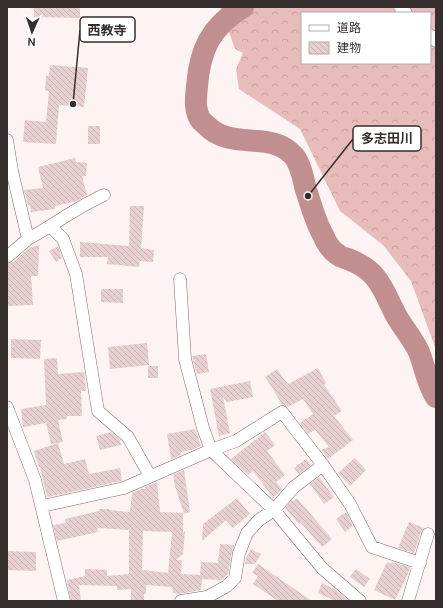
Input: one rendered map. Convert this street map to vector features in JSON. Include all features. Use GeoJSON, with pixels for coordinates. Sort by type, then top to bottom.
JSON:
{"type":"FeatureCollection","features":[{"type":"Feature","properties":{"kind":"street"},"geometry":{"type":"LineString","coordinates":[[7,140],[12,171],[28,239]]}},
{"type":"Feature","properties":{"kind":"street"},"geometry":{"type":"LineString","coordinates":[[7,257],[28,239],[51,227],[87,202],[104,195]]}},
{"type":"Feature","properties":{"kind":"street"},"geometry":{"type":"LineString","coordinates":[[51,227],[63,239],[76,274],[98,411],[128,437],[150,476]]}},
{"type":"Feature","properties":{"kind":"street"},"geometry":{"type":"LineString","coordinates":[[180,279],[185,359],[203,428],[211,450],[274,510],[322,568],[360,601]]}},
{"type":"Feature","properties":{"kind":"street"},"geometry":{"type":"LineString","coordinates":[[7,407],[9,419],[35,480],[64,601]]}},
{"type":"Feature","properties":{"kind":"street"},"geometry":{"type":"LineString","coordinates":[[42,506],[124,488],[211,450],[236,441],[282,412],[323,465],[350,504],[372,547],[420,563]]}},
{"type":"Feature","properties":{"kind":"street"},"geometry":{"type":"LineString","coordinates":[[181,601],[207,597],[227,586],[235,578],[239,553],[247,533],[259,520],[274,510],[294,487],[323,465]]}},
{"type":"Feature","properties":{"kind":"street"},"geometry":{"type":"LineString","coordinates":[[408,601],[428,534]]}},
{"type":"Feature","properties":{"kind":"green space"},"geometry":{"type":"Polygon","coordinates":[[[220,7],[436,7],[436,350],[411,281],[383,245],[340,211],[300,129],[239,89],[236,69],[243,53],[235,49],[220,7]]]}},
{"type":"Feature","properties":{"kind":"building"},"geometry":{"type":"Polygon","coordinates":[[[34,7],[80,7],[80,18],[34,17],[34,7]]]}},
{"type":"Feature","properties":{"kind":"building"},"geometry":{"type":"Polygon","coordinates":[[[50,65],[88,68],[84,107],[59,105],[56,144],[23,142],[25,120],[46,122],[49,91],[45,91],[46,76],[49,76],[50,65]]]}},
{"type":"Feature","properties":{"kind":"building"},"geometry":{"type":"Polygon","coordinates":[[[88,126],[100,126],[100,144],[88,144],[88,126]]]}},
{"type":"Feature","properties":{"kind":"building"},"geometry":{"type":"Polygon","coordinates":[[[75,158],[76,162],[87,163],[86,176],[82,176],[87,195],[77,201],[55,206],[55,209],[31,212],[30,204],[28,205],[24,190],[43,188],[38,167],[75,158]]]}},
{"type":"Feature","properties":{"kind":"building"},"geometry":{"type":"Polygon","coordinates":[[[130,206],[144,206],[141,248],[154,250],[153,262],[140,261],[139,267],[107,264],[108,257],[80,257],[80,242],[129,246],[130,206]]]}},
{"type":"Feature","properties":{"kind":"building"},"geometry":{"type":"Polygon","coordinates":[[[39,245],[38,276],[31,276],[33,305],[8,306],[7,264],[12,263],[29,248],[39,245]]]}},
{"type":"Feature","properties":{"kind":"building"},"geometry":{"type":"Polygon","coordinates":[[[58,246],[62,258],[56,262],[49,251],[58,246]]]}},
{"type":"Feature","properties":{"kind":"building"},"geometry":{"type":"Polygon","coordinates":[[[101,289],[123,289],[123,303],[101,302],[101,289]]]}},
{"type":"Feature","properties":{"kind":"building"},"geometry":{"type":"Polygon","coordinates":[[[11,339],[41,340],[40,359],[11,358],[11,339]]]}},
{"type":"Feature","properties":{"kind":"building"},"geometry":{"type":"Polygon","coordinates":[[[147,343],[149,365],[110,369],[108,347],[147,343]]]}},
{"type":"Feature","properties":{"kind":"building"},"geometry":{"type":"Polygon","coordinates":[[[206,354],[209,372],[197,374],[192,356],[206,354]]]}},
{"type":"Feature","properties":{"kind":"building"},"geometry":{"type":"Polygon","coordinates":[[[57,358],[58,374],[84,372],[86,391],[81,391],[82,416],[67,416],[67,419],[58,420],[63,442],[51,444],[46,423],[23,427],[21,409],[46,405],[44,359],[57,358]]]}},
{"type":"Feature","properties":{"kind":"building"},"geometry":{"type":"Polygon","coordinates":[[[148,366],[158,366],[158,378],[148,378],[148,366]]]}},
{"type":"Feature","properties":{"kind":"building"},"geometry":{"type":"Polygon","coordinates":[[[318,368],[326,383],[324,385],[342,411],[334,416],[353,440],[328,459],[321,450],[329,447],[315,430],[308,434],[300,423],[313,414],[303,399],[288,407],[282,405],[265,377],[277,369],[288,384],[318,368]]]}},
{"type":"Feature","properties":{"kind":"building"},"geometry":{"type":"Polygon","coordinates":[[[250,381],[253,397],[227,402],[223,397],[230,433],[219,436],[210,389],[250,381]]]}},
{"type":"Feature","properties":{"kind":"building"},"geometry":{"type":"Polygon","coordinates":[[[195,429],[201,446],[181,452],[181,455],[171,459],[167,434],[195,429]]]}},
{"type":"Feature","properties":{"kind":"building"},"geometry":{"type":"Polygon","coordinates":[[[111,432],[120,440],[121,445],[100,450],[96,436],[111,432]]]}},
{"type":"Feature","properties":{"kind":"building"},"geometry":{"type":"Polygon","coordinates":[[[265,432],[275,445],[267,451],[285,475],[276,482],[282,489],[273,498],[253,471],[248,475],[231,459],[265,432]]]}},
{"type":"Feature","properties":{"kind":"building"},"geometry":{"type":"Polygon","coordinates":[[[58,443],[64,464],[85,459],[89,474],[120,468],[122,481],[47,497],[40,467],[34,451],[58,443]]]}},
{"type":"Feature","properties":{"kind":"building"},"geometry":{"type":"Polygon","coordinates":[[[355,458],[366,470],[350,486],[338,473],[355,458]]]}},
{"type":"Feature","properties":{"kind":"building"},"geometry":{"type":"Polygon","coordinates":[[[306,459],[311,465],[299,474],[294,468],[306,459]]]}},
{"type":"Feature","properties":{"kind":"building"},"geometry":{"type":"Polygon","coordinates":[[[184,470],[190,512],[184,514],[173,475],[184,470]]]}},
{"type":"Feature","properties":{"kind":"building"},"geometry":{"type":"Polygon","coordinates":[[[319,477],[334,497],[324,504],[310,484],[319,477]]]}},
{"type":"Feature","properties":{"kind":"building"},"geometry":{"type":"Polygon","coordinates":[[[157,482],[160,512],[183,513],[183,533],[185,531],[183,554],[176,560],[182,560],[181,574],[200,575],[201,562],[218,563],[220,544],[234,545],[228,574],[222,580],[202,579],[201,590],[179,594],[173,593],[172,587],[146,585],[144,600],[131,600],[131,589],[117,590],[117,586],[79,585],[81,601],[71,601],[67,580],[85,576],[85,569],[107,570],[107,576],[129,574],[129,530],[97,528],[98,532],[57,541],[53,525],[66,523],[65,519],[99,511],[99,509],[130,512],[132,493],[141,489],[146,489],[145,487],[157,482]],[[143,531],[142,570],[168,573],[172,532],[143,531]]]}},
{"type":"Feature","properties":{"kind":"building"},"geometry":{"type":"Polygon","coordinates":[[[237,498],[250,514],[233,528],[226,520],[202,541],[203,524],[237,498]]]}},
{"type":"Feature","properties":{"kind":"building"},"geometry":{"type":"Polygon","coordinates":[[[297,498],[332,539],[322,547],[301,523],[299,524],[285,508],[292,500],[294,501],[297,498]]]}},
{"type":"Feature","properties":{"kind":"building"},"geometry":{"type":"Polygon","coordinates":[[[346,512],[353,526],[345,532],[336,519],[346,512]]]}},
{"type":"Feature","properties":{"kind":"building"},"geometry":{"type":"Polygon","coordinates":[[[409,522],[424,528],[421,532],[414,553],[398,548],[409,522]]]}},
{"type":"Feature","properties":{"kind":"building"},"geometry":{"type":"Polygon","coordinates":[[[251,549],[261,554],[255,564],[245,564],[246,558],[251,549]]]}},
{"type":"Feature","properties":{"kind":"building"},"geometry":{"type":"Polygon","coordinates":[[[7,551],[36,552],[36,571],[7,570],[7,551]]]}},
{"type":"Feature","properties":{"kind":"building"},"geometry":{"type":"Polygon","coordinates":[[[387,562],[410,567],[395,600],[374,590],[387,562]]]}},
{"type":"Feature","properties":{"kind":"building"},"geometry":{"type":"Polygon","coordinates":[[[258,564],[312,601],[278,601],[253,584],[258,576],[252,573],[258,564]]]}},
{"type":"Feature","properties":{"kind":"building"},"geometry":{"type":"Polygon","coordinates":[[[356,569],[370,579],[364,587],[350,577],[356,569]]]}},
{"type":"Feature","properties":{"kind":"building"},"geometry":{"type":"Polygon","coordinates":[[[322,583],[336,590],[349,601],[335,601],[318,593],[322,583]]]}},
{"type":"Feature","properties":{"kind":"waterway"},"geometry":{"type":"LineString","coordinates":[[243,7],[222,23],[215,31],[204,50],[198,73],[196,99],[196,107],[200,119],[216,133],[239,140],[262,141],[274,144],[284,148],[294,156],[303,176],[315,218],[327,243],[339,256],[366,268],[378,282],[397,317],[419,352],[428,381],[436,397]]}},
{"type":"Feature","properties":{"kind":"place","name":"西教寺"},"geometry":{"type":"Point","coordinates":[73,104]}},
{"type":"Feature","properties":{"kind":"place","name":"多志田川"},"geometry":{"type":"Point","coordinates":[308,196]}}]}
